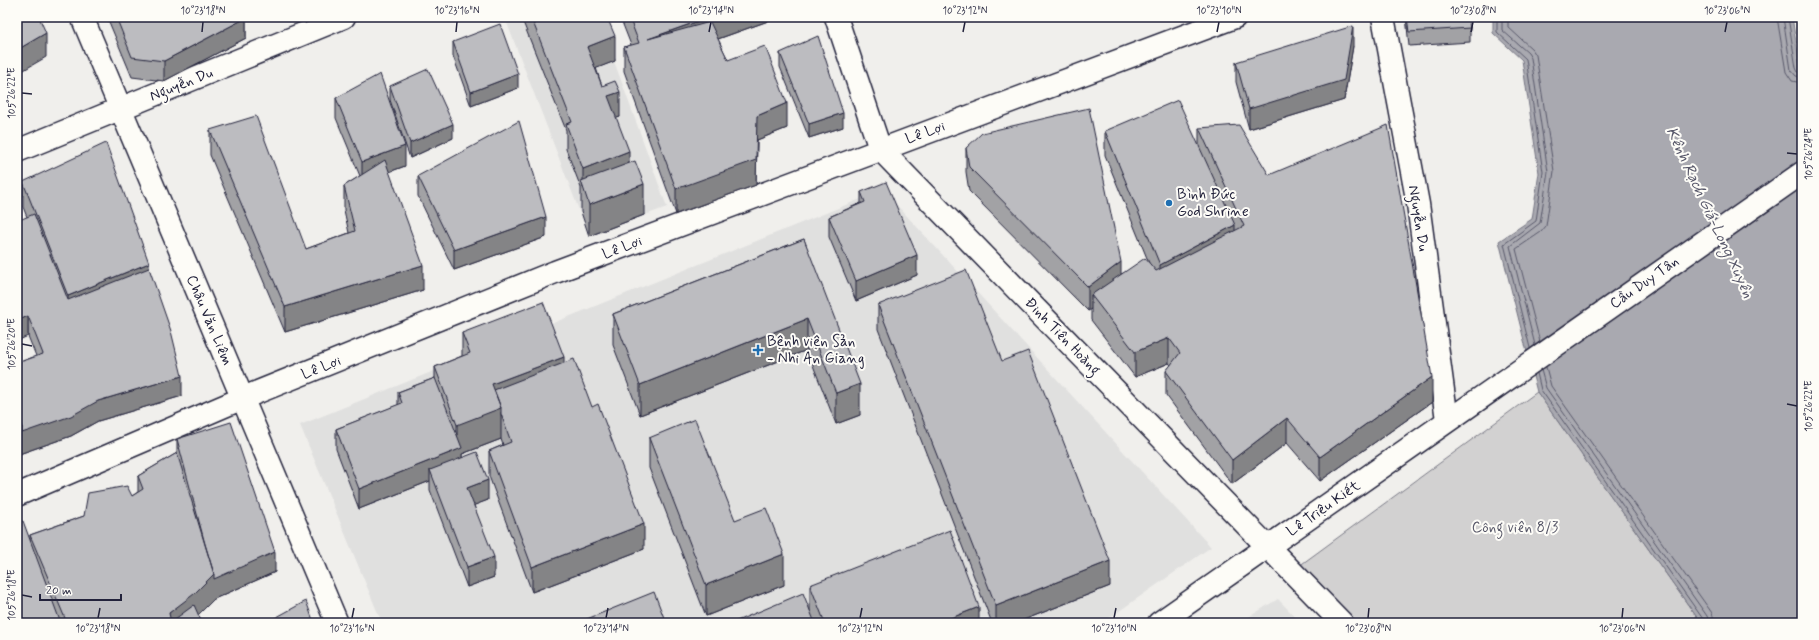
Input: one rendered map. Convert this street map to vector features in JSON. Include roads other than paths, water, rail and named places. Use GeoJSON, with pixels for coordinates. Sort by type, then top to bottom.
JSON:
{"type":"FeatureCollection","features":[{"type":"Feature","properties":{"kind":"street","name":"Châu Văn Liêm"},"geometry":{"type":"LineString","coordinates":[[82,17],[337,623]]}},
{"type":"Feature","properties":{"kind":"street","name":"Nguyễn Du"},"geometry":{"type":"LineString","coordinates":[[17,151],[344,17]]}},
{"type":"Feature","properties":{"kind":"street","name":"Đinh Tiên Hoàng"},"geometry":{"type":"LineString","coordinates":[[836,17],[880,149],[1342,623]]}},
{"type":"Feature","properties":{"kind":"street","name":"Lê Lợi"},"geometry":{"type":"LineString","coordinates":[[17,496],[243,398],[555,272],[1235,17]]}},
{"type":"Feature","properties":{"kind":"street","name":"Nguyễn Du"},"geometry":{"type":"LineString","coordinates":[[1383,17],[1418,204],[1447,420]]}},
{"type":"Feature","properties":{"kind":"street","name":"Cầu Duy Tân"},"geometry":{"type":"LineString","coordinates":[[1487,392],[1802,173]]}},
{"type":"Feature","properties":{"kind":"street","name":"Lê Triệu Kiết"},"geometry":{"type":"LineString","coordinates":[[1159,623],[1487,392]]}},
{"type":"Feature","properties":{"kind":"water","name":"Kênh Rạch Giá-Long Xuyên"},"geometry":{"type":"Polygon","coordinates":[[[1493,17],[1792,17],[1802,79],[1802,623],[1701,623],[1537,392],[1499,241],[1532,219],[1539,173],[1522,60],[1493,33],[1493,17]]]}},
{"type":"Feature","properties":{"kind":"place","name":"Bình Đức God Shrine"},"geometry":{"type":"Point","coordinates":[1169,203]}},
{"type":"Feature","properties":{"kind":"place","name":"Bệnh viện Sản - Nhi An Giang"},"geometry":{"type":"Point","coordinates":[758,350]}},
{"type":"Feature","properties":{"kind":"park label","name":"Công viên 8/3"},"geometry":{"type":"Point","coordinates":[1515,527]}}]}
